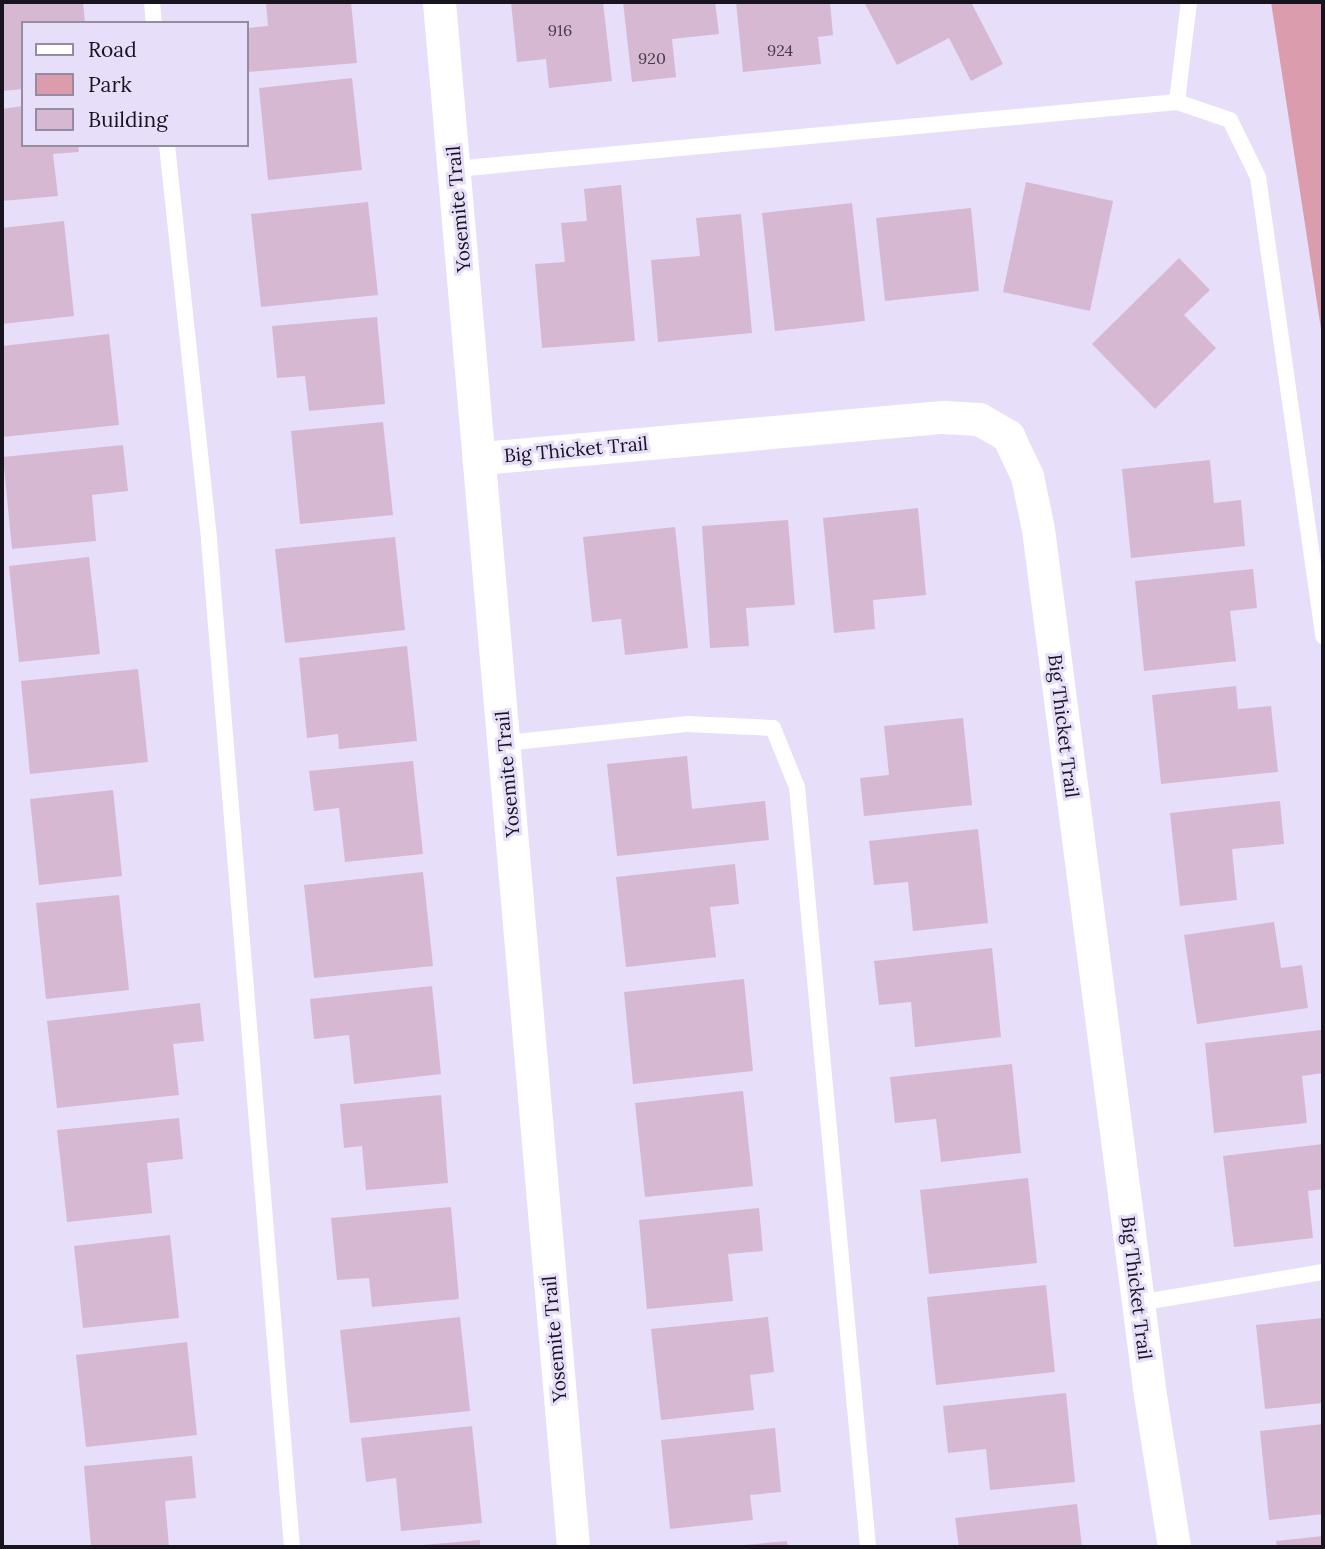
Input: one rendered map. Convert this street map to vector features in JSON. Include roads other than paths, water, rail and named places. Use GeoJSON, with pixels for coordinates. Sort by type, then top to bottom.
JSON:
{"type":"FeatureCollection","features":[{"type":"Feature","properties":{"kind":"street","name":"Yosemite Trail"},"geometry":{"type":"LineString","coordinates":[[439,2],[482,458],[573,1547]]}},
{"type":"Feature","properties":{"kind":"street","name":"Big Thicket Trail"},"geometry":{"type":"LineString","coordinates":[[482,458],[942,417],[979,419],[1008,436],[1027,476],[1038,529],[1138,1303],[1174,1547]]}},
{"type":"Feature","properties":{"kind":"lane"},"geometry":{"type":"LineString","coordinates":[[152,2],[154,21]]}},
{"type":"Feature","properties":{"kind":"lane"},"geometry":{"type":"LineString","coordinates":[[1177,102],[1189,2]]}},
{"type":"Feature","properties":{"kind":"lane"},"geometry":{"type":"LineString","coordinates":[[455,169],[1177,102],[1230,120],[1258,177],[1323,636]]}},
{"type":"Feature","properties":{"kind":"lane"},"geometry":{"type":"LineString","coordinates":[[167,147],[209,540],[292,1547]]}},
{"type":"Feature","properties":{"kind":"lane"},"geometry":{"type":"LineString","coordinates":[[506,743],[688,724],[773,728],[797,787],[869,1547]]}},
{"type":"Feature","properties":{"kind":"lane"},"geometry":{"type":"LineString","coordinates":[[1138,1303],[1323,1272]]}}]}
